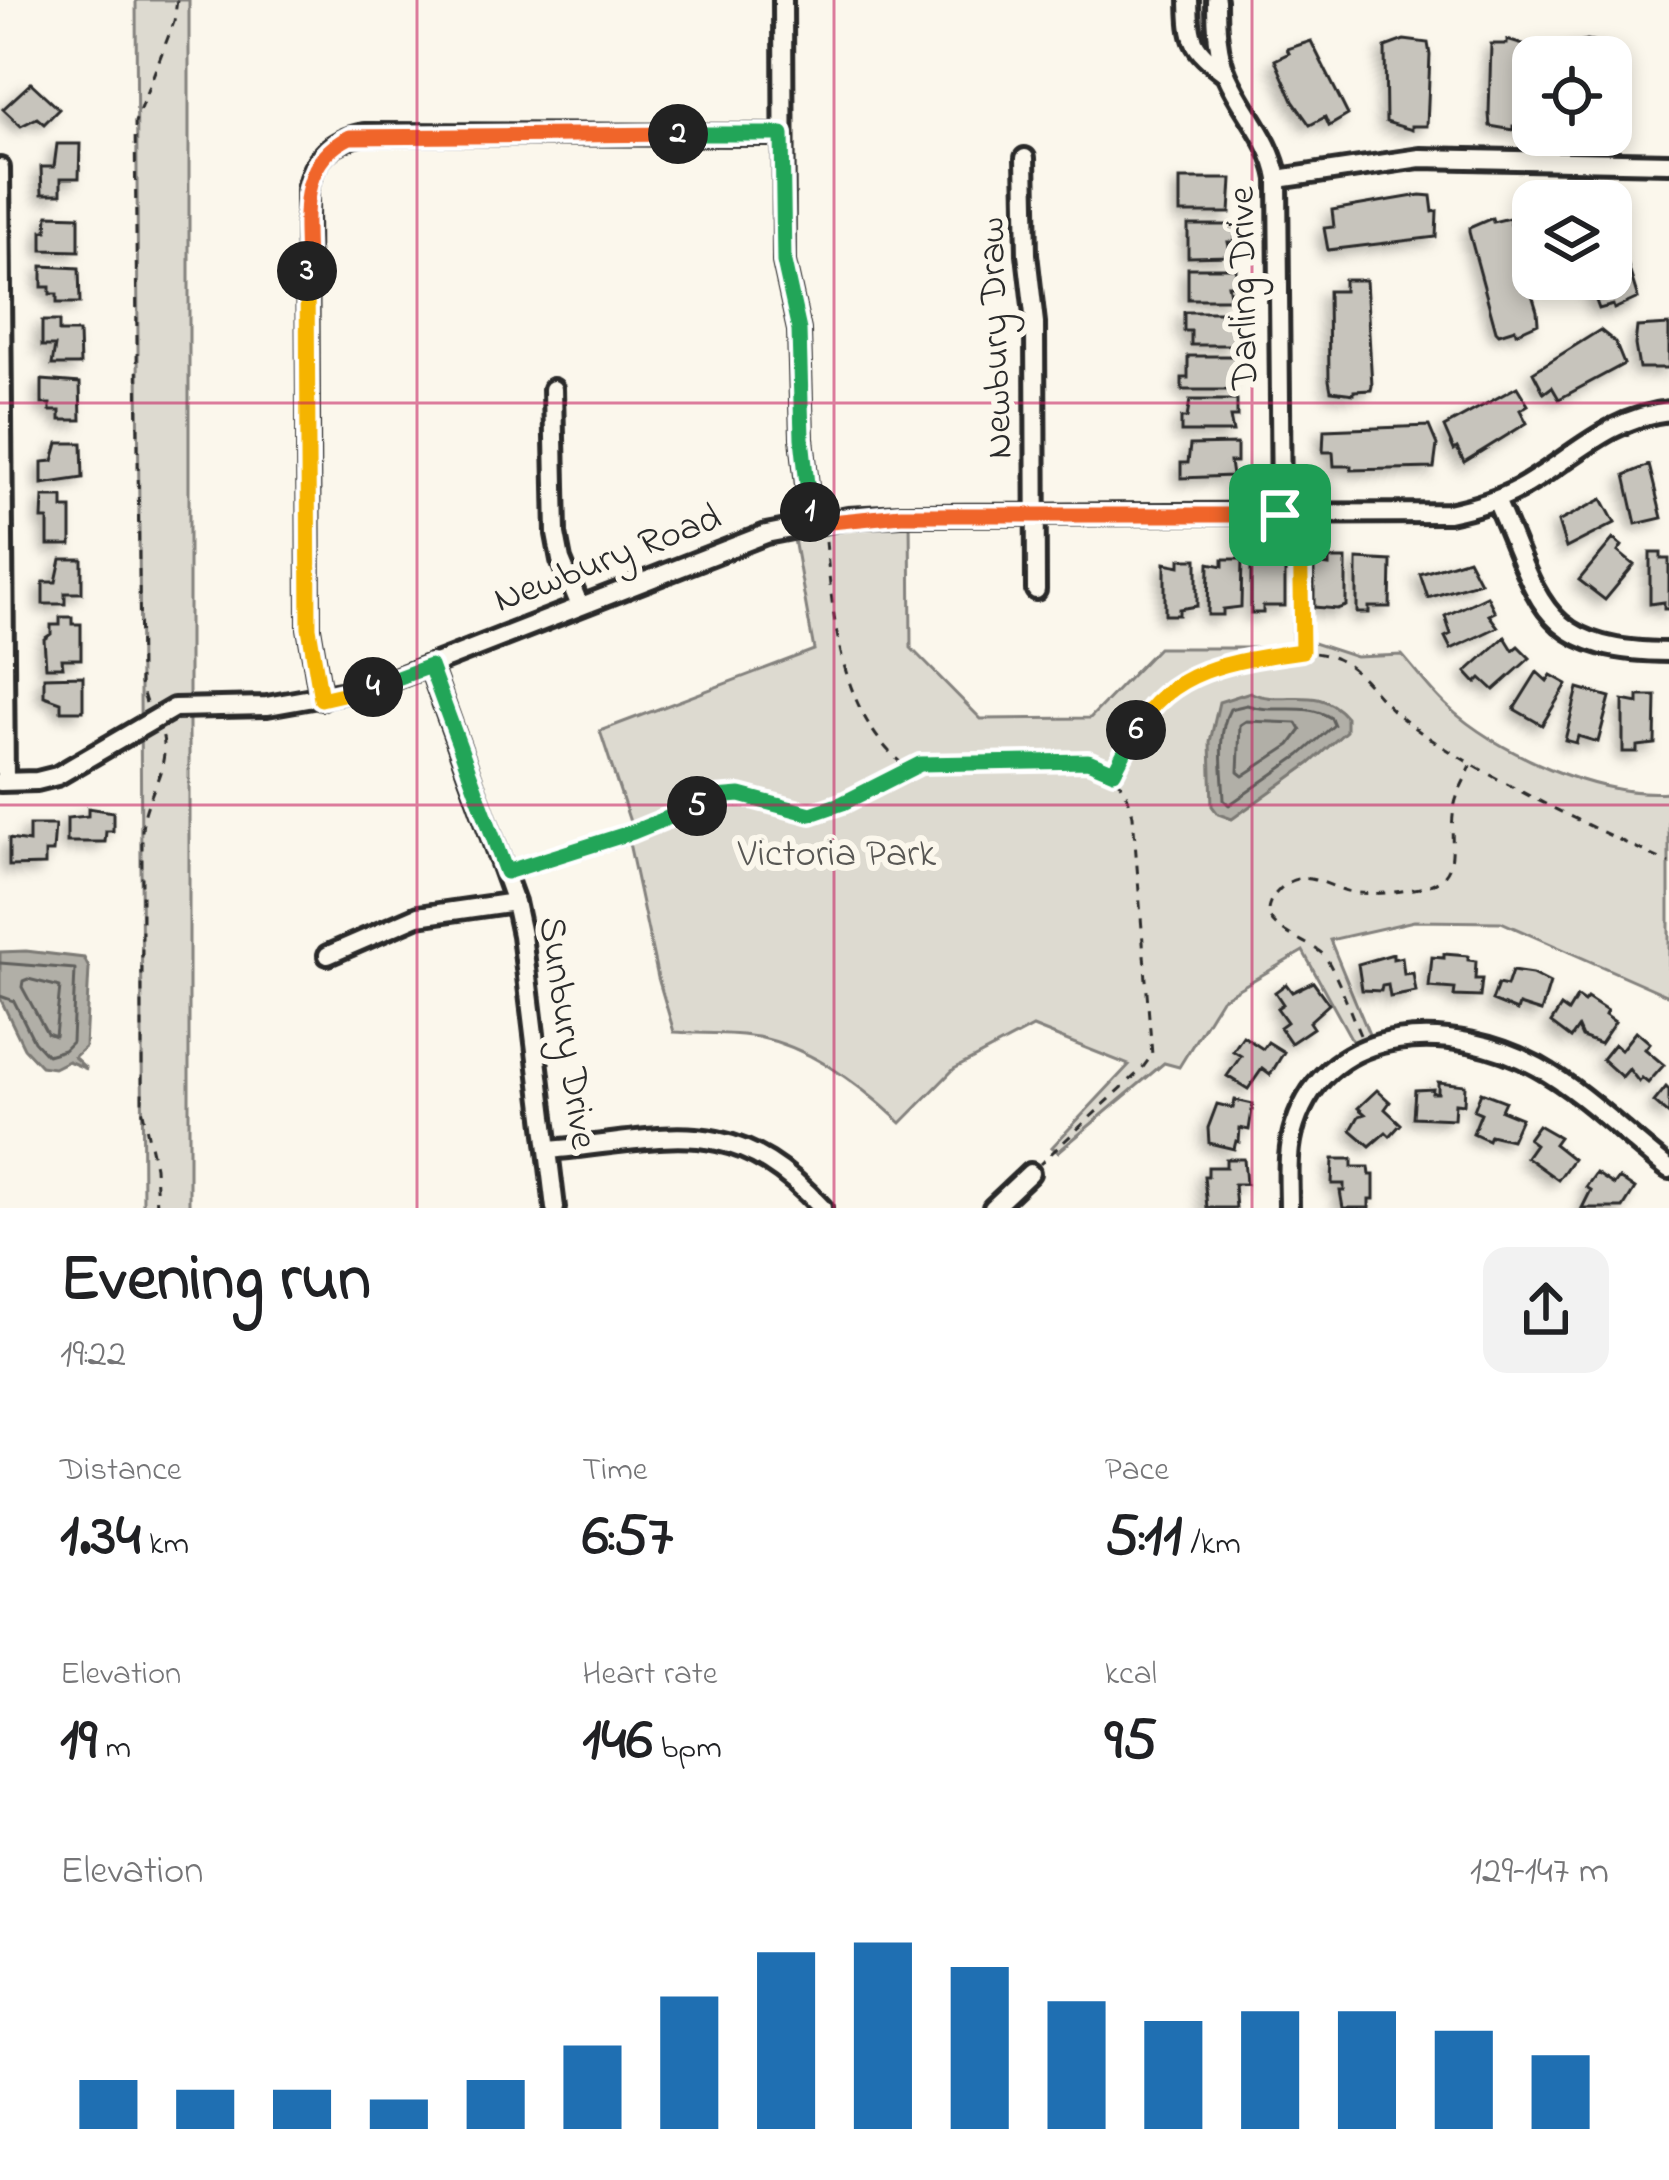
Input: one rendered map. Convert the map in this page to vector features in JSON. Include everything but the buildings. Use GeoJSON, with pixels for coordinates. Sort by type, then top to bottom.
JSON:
{"type":"FeatureCollection","features":[{"type":"Feature","properties":{"kind":"street"},"geometry":{"type":"LineString","coordinates":[[782,0],[784,262],[799,330],[802,438],[818,523]]}},
{"type":"Feature","properties":{"kind":"street","name":"Darling Drive"},"geometry":{"type":"LineString","coordinates":[[1189,0],[1191,41],[1226,74]]}},
{"type":"Feature","properties":{"kind":"street","name":"Darling Drive"},"geometry":{"type":"LineString","coordinates":[[1216,0],[1226,74],[1269,147],[1278,179],[1280,515]]}},
{"type":"Feature","properties":{"kind":"street"},"geometry":{"type":"LineString","coordinates":[[321,699],[309,628],[307,190],[310,172],[321,156],[333,145],[364,134],[782,134]]}},
{"type":"Feature","properties":{"kind":"street","name":"Newbury Draw"},"geometry":{"type":"LineString","coordinates":[[1025,158],[1027,254],[1035,323],[1036,590]]}},
{"type":"Feature","properties":{"kind":"street"},"geometry":{"type":"LineString","coordinates":[[1278,179],[1420,158],[1669,163]]}},
{"type":"Feature","properties":{"kind":"street","name":"Newbury Road"},"geometry":{"type":"LineString","coordinates":[[0,169],[2,782],[37,782],[57,776],[174,708],[267,706],[374,687],[736,544],[818,523],[901,515],[1433,515],[1496,500],[1605,430],[1632,418],[1669,412]]}},
{"type":"Feature","properties":{"kind":"street"},"geometry":{"type":"LineString","coordinates":[[553,389],[556,534],[580,606]]}},
{"type":"Feature","properties":{"kind":"street"},"geometry":{"type":"LineString","coordinates":[[1496,500],[1534,592],[1557,621],[1591,644],[1611,650],[1669,652]]}},
{"type":"Feature","properties":{"kind":"street","name":"Sunbury Drive"},"geometry":{"type":"LineString","coordinates":[[430,666],[515,902],[555,1208]]}},
{"type":"Feature","properties":{"kind":"street"},"geometry":{"type":"LineString","coordinates":[[328,955],[418,916],[515,902]]}},
{"type":"Feature","properties":{"kind":"street"},"geometry":{"type":"LineString","coordinates":[[1289,1208],[1289,1153],[1299,1113],[1330,1070],[1366,1047],[1396,1039],[1433,1038],[1505,1052],[1555,1077],[1669,1169]]}},
{"type":"Feature","properties":{"kind":"street"},"geometry":{"type":"LineString","coordinates":[[550,1150],[692,1137],[737,1144],[778,1164],[822,1208]]}},
{"type":"Feature","properties":{"kind":"street"},"geometry":{"type":"LineString","coordinates":[[993,1208],[1030,1173]]}},
{"type":"Feature","properties":{"kind":"path"},"geometry":{"type":"LineString","coordinates":[[157,1208],[155,1167],[142,1108],[143,816],[165,767],[166,753],[140,684],[135,122],[174,22],[177,0]]}},
{"type":"Feature","properties":{"kind":"path"},"geometry":{"type":"LineString","coordinates":[[1300,515],[1302,651]]}},
{"type":"Feature","properties":{"kind":"path"},"geometry":{"type":"LineString","coordinates":[[818,523],[838,637],[860,709],[875,736],[908,768]]}},
{"type":"Feature","properties":{"kind":"path"},"geometry":{"type":"LineString","coordinates":[[1114,772],[1148,707],[1168,690],[1230,661],[1302,651],[1334,658],[1352,668],[1401,718],[1472,764],[1543,805],[1669,863]]}},
{"type":"Feature","properties":{"kind":"path"},"geometry":{"type":"LineString","coordinates":[[506,872],[652,826],[728,794],[800,813],[822,812],[908,768],[930,763],[1088,761],[1114,772],[1133,817],[1152,1054],[1141,1070],[1030,1173]]}},
{"type":"Feature","properties":{"kind":"path"},"geometry":{"type":"LineString","coordinates":[[1366,1047],[1327,959],[1309,942],[1287,936],[1274,925],[1270,908],[1289,883],[1307,877],[1355,893],[1409,890],[1439,881],[1451,866],[1454,805],[1472,764]]}},
{"type":"Feature","properties":{"kind":"green space"},"geometry":{"type":"Polygon","coordinates":[[[136,0],[189,0],[189,1208],[143,1208],[136,0]]]}},
{"type":"Feature","properties":{"kind":"green space","name":"Victoria Park"},"geometry":{"type":"Polygon","coordinates":[[[910,515],[911,648],[981,719],[1090,718],[1158,648],[1292,648],[1293,515],[1306,515],[1310,642],[1356,657],[1402,655],[1467,723],[1550,769],[1612,788],[1669,792],[1669,996],[1501,922],[1414,921],[1330,940],[1373,1044],[1358,1051],[1303,951],[1221,999],[1179,1067],[1164,1063],[1058,1152],[1052,1147],[1129,1065],[1033,1027],[954,1069],[901,1123],[853,1083],[798,1050],[748,1035],[674,1032],[629,843],[508,879],[504,865],[631,825],[600,731],[814,650],[792,528],[910,515]]]}},
{"type":"Feature","properties":{"kind":"water"},"geometry":{"type":"Polygon","coordinates":[[[1250,692],[1323,701],[1346,717],[1346,731],[1232,819],[1212,806],[1210,742],[1219,702],[1250,692]]]}},
{"type":"Feature","properties":{"kind":"water"},"geometry":{"type":"Polygon","coordinates":[[[0,952],[84,958],[89,968],[85,1047],[74,1057],[87,1069],[68,1061],[54,1068],[41,1066],[24,1048],[0,998],[0,952]]]}},
{"type":"Feature","properties":{"kind":"route"},"geometry":{"type":"LineString","coordinates":[[364,134],[782,134],[784,262],[799,330],[802,438],[811,524],[901,515],[1280,515],[1300,515],[1302,651],[1230,661],[1168,690],[1148,707],[1114,772],[1088,761],[920,764],[811,814],[728,794],[652,826],[506,872],[430,666],[374,687],[321,699],[309,628],[310,172],[333,145],[364,134]]}}]}
